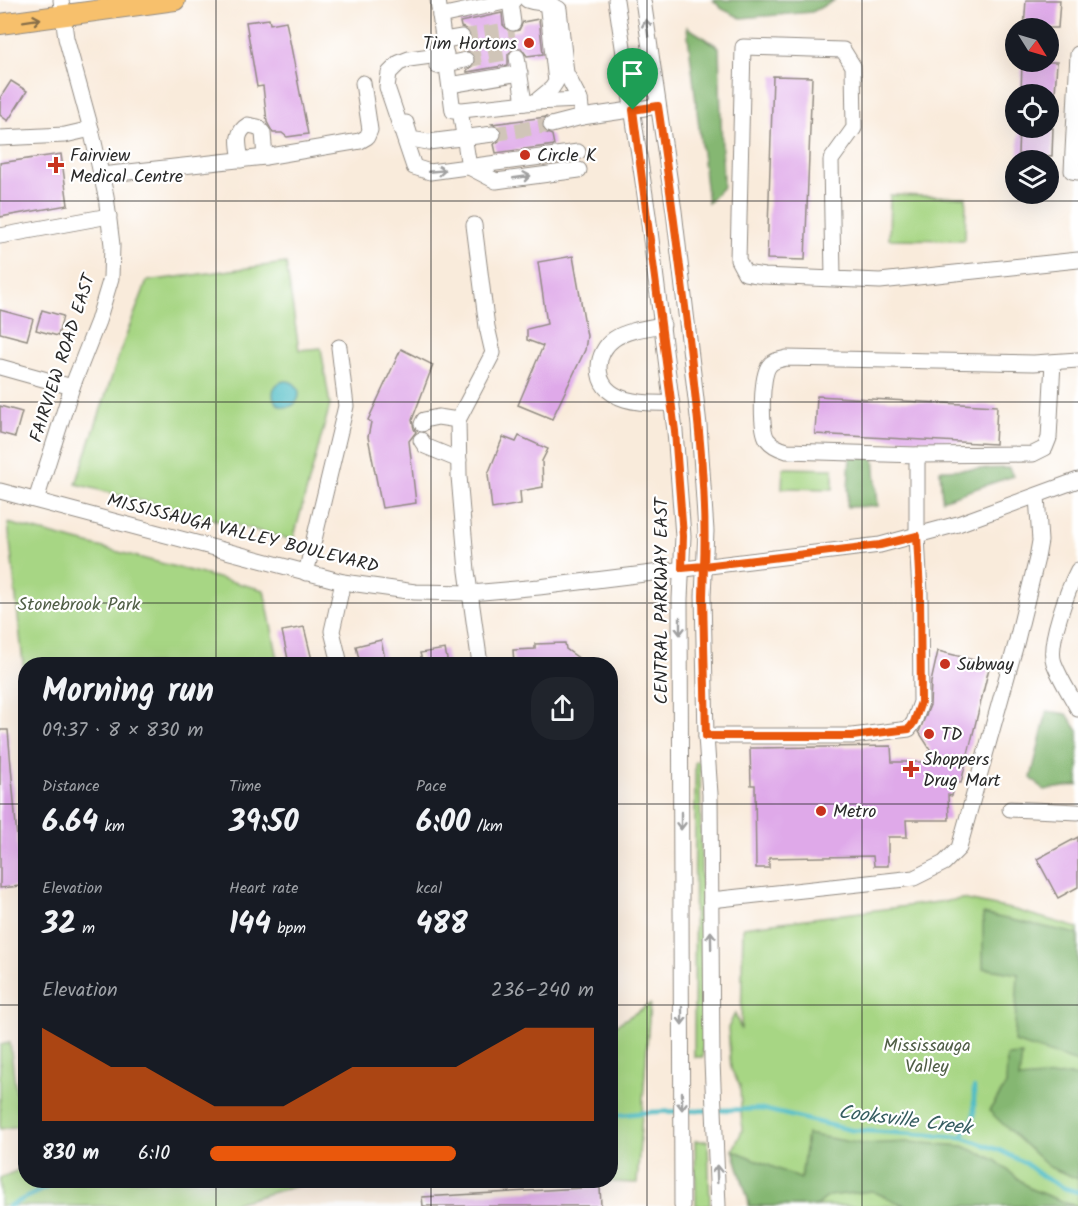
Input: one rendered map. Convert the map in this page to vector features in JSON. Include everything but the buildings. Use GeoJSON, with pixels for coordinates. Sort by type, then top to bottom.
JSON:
{"type":"FeatureCollection","features":[{"type":"Feature","properties":{"kind":"main road"},"geometry":{"type":"LineString","coordinates":[[0,24],[62,7],[175,0]]}},
{"type":"Feature","properties":{"kind":"street"},"geometry":{"type":"LineString","coordinates":[[438,0],[453,111],[530,102],[580,100]]}},
{"type":"Feature","properties":{"kind":"street"},"geometry":{"type":"LineString","coordinates":[[440,16],[512,0],[513,23]]}},
{"type":"Feature","properties":{"kind":"street"},"geometry":{"type":"LineString","coordinates":[[527,0],[547,2],[560,9],[566,73],[580,100],[582,117]]}},
{"type":"Feature","properties":{"kind":"street","name":"CENTRAL PARKWAY EAST"},"geometry":{"type":"LineString","coordinates":[[616,0],[663,325],[683,536],[680,599],[682,1206]]}},
{"type":"Feature","properties":{"kind":"street"},"geometry":{"type":"LineString","coordinates":[[643,0],[674,211],[699,425],[706,531],[703,596],[706,736],[710,794],[712,1061],[718,1206]]}},
{"type":"Feature","properties":{"kind":"street"},"geometry":{"type":"LineString","coordinates":[[530,102],[552,88],[556,82],[547,2]]}},
{"type":"Feature","properties":{"kind":"street","name":"FAIRVIEW ROAD EAST"},"geometry":{"type":"LineString","coordinates":[[36,500],[72,387],[98,321],[111,278],[112,244],[109,216],[91,129],[66,38],[62,7]]}},
{"type":"Feature","properties":{"kind":"street"},"geometry":{"type":"LineString","coordinates":[[462,37],[445,53],[402,70],[394,86],[411,139],[428,142],[493,134]]}},
{"type":"Feature","properties":{"kind":"street"},"geometry":{"type":"LineString","coordinates":[[833,279],[831,160],[854,128],[853,66],[843,50],[743,47],[738,260],[745,273],[764,276],[833,279],[880,281],[1078,260]]}},
{"type":"Feature","properties":{"kind":"street"},"geometry":{"type":"LineString","coordinates":[[466,60],[445,53],[409,59],[399,63],[389,73],[387,87],[414,166],[430,172],[578,152]]}},
{"type":"Feature","properties":{"kind":"street"},"geometry":{"type":"LineString","coordinates":[[1078,54],[1072,171],[1078,172]]}},
{"type":"Feature","properties":{"kind":"street"},"geometry":{"type":"LineString","coordinates":[[517,57],[530,102]]}},
{"type":"Feature","properties":{"kind":"street"},"geometry":{"type":"LineString","coordinates":[[450,85],[520,73]]}},
{"type":"Feature","properties":{"kind":"street"},"geometry":{"type":"LineString","coordinates":[[101,175],[265,157],[364,139],[370,130],[363,83]]}},
{"type":"Feature","properties":{"kind":"street"},"geometry":{"type":"LineString","coordinates":[[551,125],[582,117],[658,106]]}},
{"type":"Feature","properties":{"kind":"street"},"geometry":{"type":"LineString","coordinates":[[460,110],[469,167]]}},
{"type":"Feature","properties":{"kind":"street"},"geometry":{"type":"LineString","coordinates":[[241,160],[238,134],[248,125],[258,127],[263,133],[265,157]]}},
{"type":"Feature","properties":{"kind":"street"},"geometry":{"type":"LineString","coordinates":[[0,138],[65,135],[91,129]]}},
{"type":"Feature","properties":{"kind":"street"},"geometry":{"type":"LineString","coordinates":[[469,167],[496,181],[579,170]]}},
{"type":"Feature","properties":{"kind":"street"},"geometry":{"type":"LineString","coordinates":[[0,236],[109,216]]}},
{"type":"Feature","properties":{"kind":"street"},"geometry":{"type":"LineString","coordinates":[[474,225],[492,352],[458,420],[467,570],[479,657]]}},
{"type":"Feature","properties":{"kind":"street"},"geometry":{"type":"LineString","coordinates":[[663,325],[615,338],[605,347],[599,363],[599,377],[604,387],[618,397],[645,404],[672,403]]}},
{"type":"Feature","properties":{"kind":"street"},"geometry":{"type":"LineString","coordinates":[[306,573],[346,406],[339,347]]}},
{"type":"Feature","properties":{"kind":"street"},"geometry":{"type":"LineString","coordinates":[[1053,362],[1049,438],[1045,448],[1033,454],[917,455],[787,451],[778,448],[768,440],[763,427],[764,378],[769,366],[776,360],[786,358],[1034,363],[1078,360]]}},
{"type":"Feature","properties":{"kind":"street"},"geometry":{"type":"LineString","coordinates":[[0,367],[72,387]]}},
{"type":"Feature","properties":{"kind":"street"},"geometry":{"type":"LineString","coordinates":[[458,420],[438,417],[424,420],[421,432],[425,446],[459,460]]}},
{"type":"Feature","properties":{"kind":"street"},"geometry":{"type":"LineString","coordinates":[[706,736],[852,736],[909,729],[921,702],[917,455]]}},
{"type":"Feature","properties":{"kind":"street","name":"MISSISSAUGA VALLEY BOULEVARD"},"geometry":{"type":"LineString","coordinates":[[0,491],[343,582],[415,592],[471,594],[880,545],[958,524],[1078,480]]}},
{"type":"Feature","properties":{"kind":"street"},"geometry":{"type":"LineString","coordinates":[[711,900],[914,878],[944,863],[959,848],[1016,644],[1040,541],[1037,496]]}},
{"type":"Feature","properties":{"kind":"street"},"geometry":{"type":"LineString","coordinates":[[1078,570],[1068,588],[1053,647],[1053,662],[1072,686],[1078,709]]}},
{"type":"Feature","properties":{"kind":"street"},"geometry":{"type":"LineString","coordinates":[[338,657],[332,631],[343,582]]}},
{"type":"Feature","properties":{"kind":"street"},"geometry":{"type":"LineString","coordinates":[[1010,809],[1078,812]]}},
{"type":"Feature","properties":{"kind":"green space"},"geometry":{"type":"Polygon","coordinates":[[[713,0],[835,0],[812,12],[741,18],[722,9],[713,0]]]}},
{"type":"Feature","properties":{"kind":"green space"},"geometry":{"type":"Polygon","coordinates":[[[687,27],[719,47],[723,187],[708,203],[687,27]]]}},
{"type":"Feature","properties":{"kind":"green space"},"geometry":{"type":"Polygon","coordinates":[[[890,195],[966,197],[965,240],[889,239],[890,195]]]}},
{"type":"Feature","properties":{"kind":"green space"},"geometry":{"type":"Polygon","coordinates":[[[286,263],[299,350],[321,348],[330,405],[293,540],[76,484],[121,349],[147,281],[286,263]]]}},
{"type":"Feature","properties":{"kind":"green space"},"geometry":{"type":"Polygon","coordinates":[[[850,456],[874,458],[878,506],[847,507],[850,456]]]}},
{"type":"Feature","properties":{"kind":"green space"},"geometry":{"type":"Polygon","coordinates":[[[783,468],[833,469],[833,489],[782,488],[783,468]]]}},
{"type":"Feature","properties":{"kind":"green space"},"geometry":{"type":"Polygon","coordinates":[[[1009,468],[1013,476],[942,500],[940,470],[1009,468]]]}},
{"type":"Feature","properties":{"kind":"green space","name":"Stonebrook Park"},"geometry":{"type":"Polygon","coordinates":[[[8,523],[264,590],[278,657],[22,657],[8,523]]]}},
{"type":"Feature","properties":{"kind":"green space"},"geometry":{"type":"Polygon","coordinates":[[[1047,711],[1067,714],[1078,731],[1078,785],[1044,790],[1031,778],[1047,711]]]}},
{"type":"Feature","properties":{"kind":"green space"},"geometry":{"type":"Polygon","coordinates":[[[697,761],[700,763],[703,1057],[694,1057],[695,763],[697,761]]]}},
{"type":"Feature","properties":{"kind":"green space","name":"Mississauga Valley"},"geometry":{"type":"Polygon","coordinates":[[[962,899],[1015,910],[1078,928],[1078,1206],[749,1206],[744,1155],[733,1150],[742,1131],[740,1086],[731,1069],[728,1028],[735,1013],[741,1030],[743,927],[962,899]]]}},
{"type":"Feature","properties":{"kind":"green space"},"geometry":{"type":"Polygon","coordinates":[[[983,914],[1078,934],[1078,1062],[1014,1042],[1018,974],[983,968],[983,914]]]}},
{"type":"Feature","properties":{"kind":"green space"},"geometry":{"type":"Polygon","coordinates":[[[650,1004],[637,1183],[618,1182],[618,1024],[650,1004]]]}},
{"type":"Feature","properties":{"kind":"green space"},"geometry":{"type":"Polygon","coordinates":[[[10,1043],[18,1126],[0,1129],[0,1045],[10,1043]]]}},
{"type":"Feature","properties":{"kind":"green space"},"geometry":{"type":"Polygon","coordinates":[[[1022,1055],[1019,1079],[1068,1075],[1078,1077],[1078,1179],[1049,1167],[989,1111],[1006,1085],[1007,1056],[1022,1055]]]}},
{"type":"Feature","properties":{"kind":"green space"},"geometry":{"type":"Polygon","coordinates":[[[807,1134],[862,1144],[908,1142],[963,1146],[995,1160],[1031,1189],[1078,1206],[906,1206],[872,1191],[829,1196],[816,1206],[750,1206],[733,1150],[801,1179],[807,1134]]]}},
{"type":"Feature","properties":{"kind":"green space"},"geometry":{"type":"Polygon","coordinates":[[[695,1141],[708,1141],[710,1206],[696,1206],[695,1141]]]}},
{"type":"Feature","properties":{"kind":"green space"},"geometry":{"type":"Polygon","coordinates":[[[18,1170],[18,1188],[289,1188],[224,1206],[0,1206],[0,1178],[18,1170]]]}},
{"type":"Feature","properties":{"kind":"water"},"geometry":{"type":"Polygon","coordinates":[[[286,381],[295,385],[299,394],[295,403],[286,407],[277,403],[273,394],[277,385],[286,381]]]}},
{"type":"Feature","properties":{"kind":"waterway"},"geometry":{"type":"LineString","coordinates":[[962,1137],[974,1116],[974,1088]]}},
{"type":"Feature","properties":{"kind":"waterway","name":"Cooksville Creek"},"geometry":{"type":"LineString","coordinates":[[618,1115],[762,1109],[851,1130],[962,1137],[999,1150],[1025,1163],[1045,1178],[1078,1192]]}},
{"type":"Feature","properties":{"kind":"waterway","name":"Cooksville Creek"},"geometry":{"type":"LineString","coordinates":[[9,1206],[46,1188]]}},
{"type":"Feature","properties":{"kind":"tunnel"},"geometry":{"type":"LineString","coordinates":[[462,37],[514,29]]}},
{"type":"Feature","properties":{"kind":"tunnel"},"geometry":{"type":"LineString","coordinates":[[466,60],[516,51]]}},
{"type":"Feature","properties":{"kind":"tunnel"},"geometry":{"type":"LineString","coordinates":[[493,134],[551,125]]}},
{"type":"Feature","properties":{"kind":"place","name":"Tim Hortons"},"geometry":{"type":"Point","coordinates":[529,43]}},
{"type":"Feature","properties":{"kind":"place","name":"Circle K"},"geometry":{"type":"Point","coordinates":[525,155]}},
{"type":"Feature","properties":{"kind":"place","name":"Fairview Medical Centre"},"geometry":{"type":"Point","coordinates":[56,165]}},
{"type":"Feature","properties":{"kind":"place","name":"Subway"},"geometry":{"type":"Point","coordinates":[945,664]}},
{"type":"Feature","properties":{"kind":"place","name":"TD"},"geometry":{"type":"Point","coordinates":[929,734]}},
{"type":"Feature","properties":{"kind":"place","name":"Shoppers Drug Mart"},"geometry":{"type":"Point","coordinates":[911,769]}},
{"type":"Feature","properties":{"kind":"place","name":"Metro"},"geometry":{"type":"Point","coordinates":[821,811]}},
{"type":"Feature","properties":{"kind":"route"},"geometry":{"type":"LineString","coordinates":[[633,110],[658,106],[674,211],[699,425],[706,531],[704,566],[880,545],[917,536],[921,702],[909,729],[852,736],[706,736],[704,566],[682,568],[683,536],[675,431],[663,325],[633,110]]}}]}
